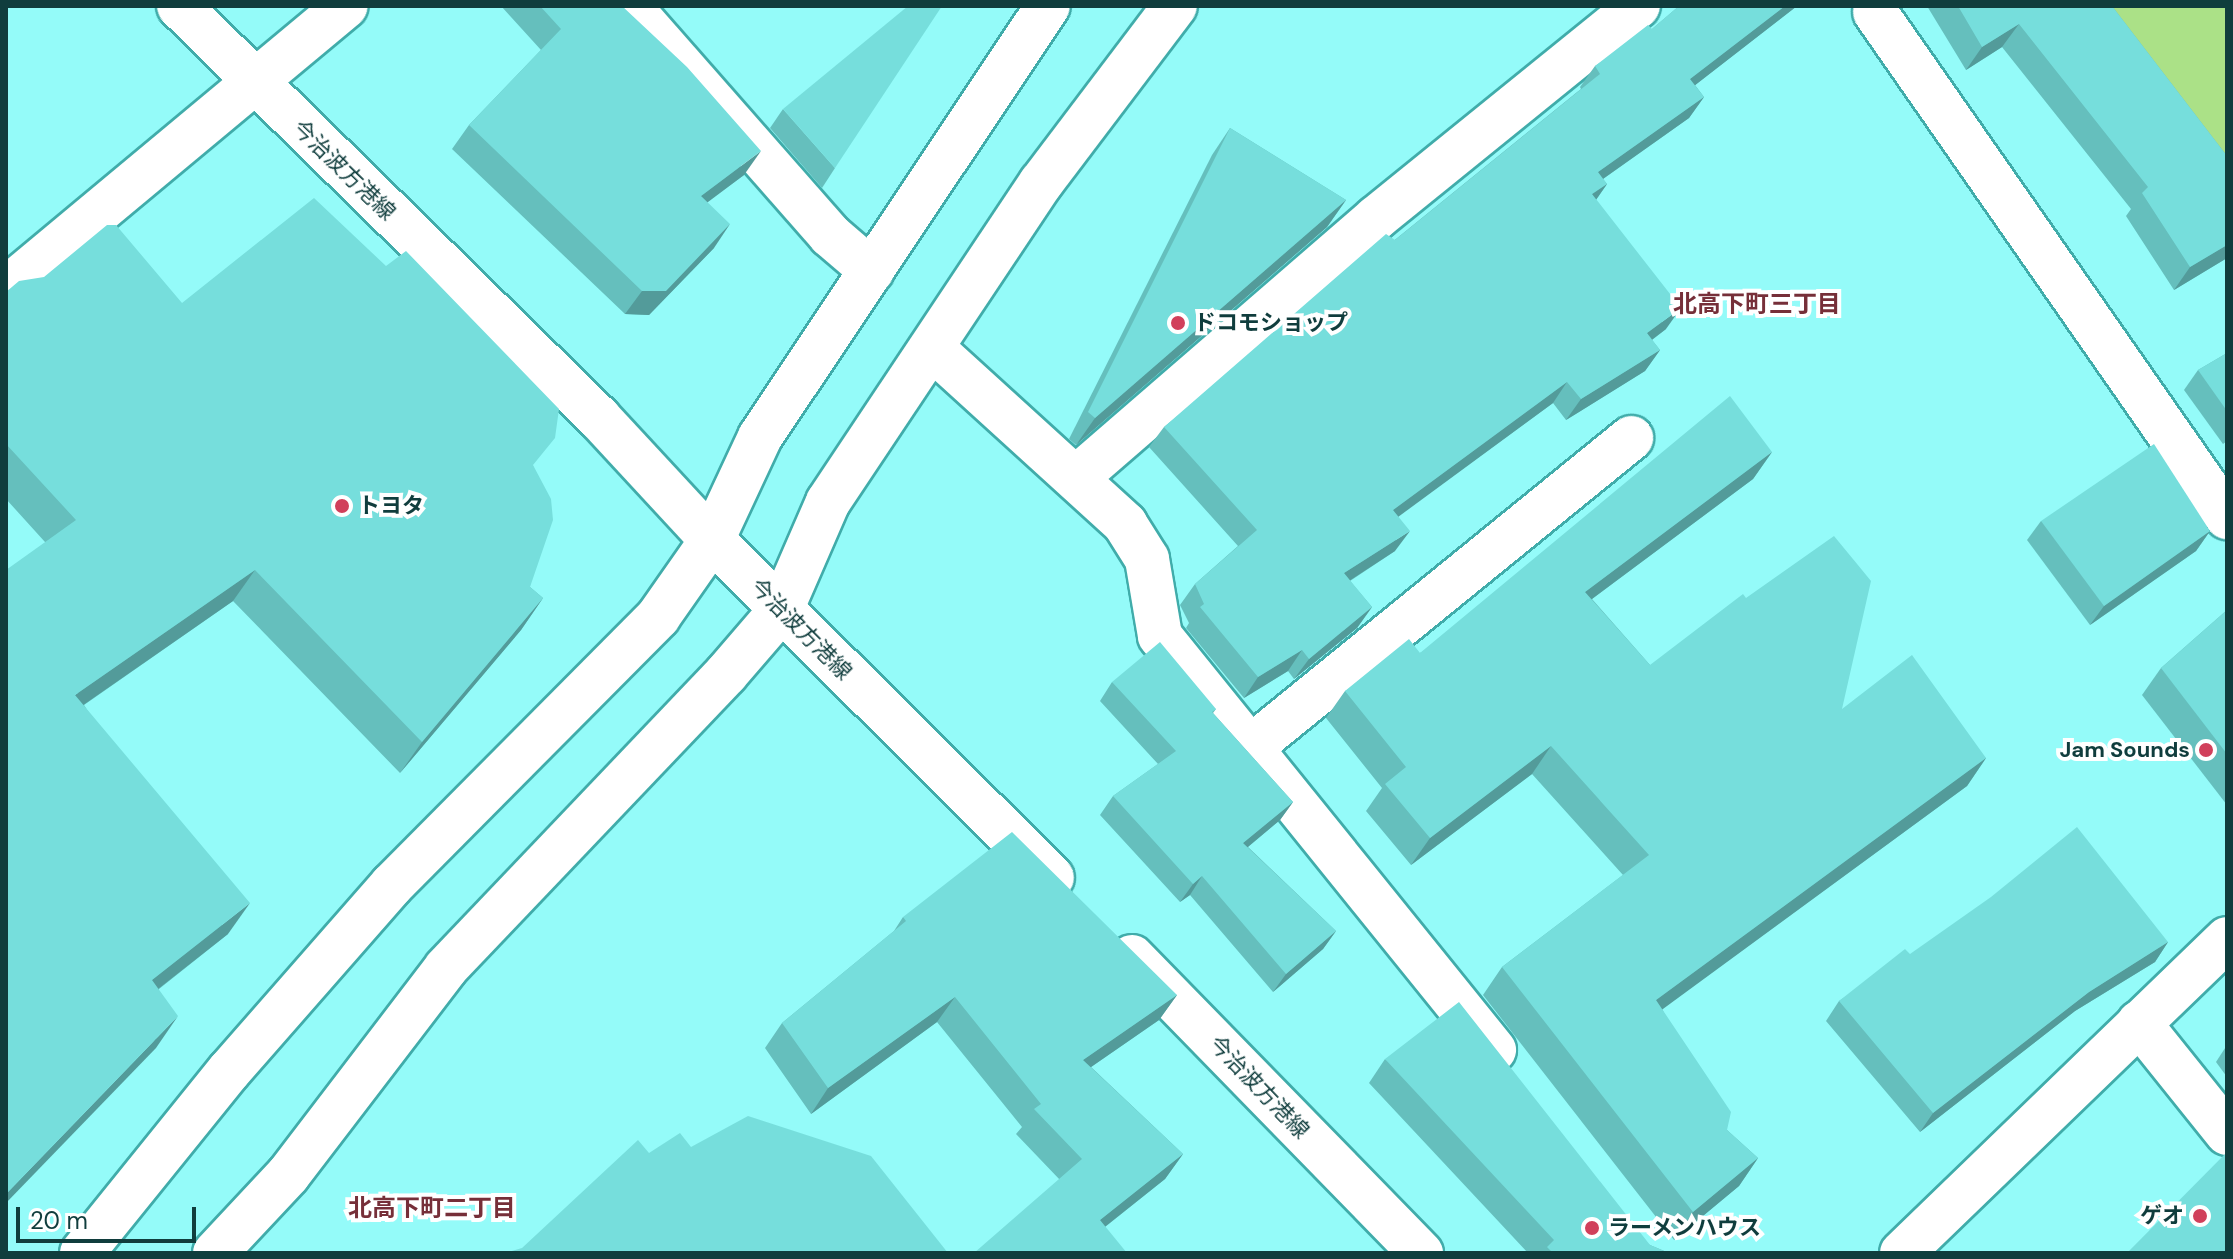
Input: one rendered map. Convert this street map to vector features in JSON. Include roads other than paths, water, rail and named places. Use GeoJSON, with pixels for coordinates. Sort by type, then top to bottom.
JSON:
{"type":"FeatureCollection","features":[{"type":"Feature","properties":{"kind":"street","name":"今治波方港線"},"geometry":{"type":"LineString","coordinates":[[179,6],[256,85],[599,418],[712,540],[1093,918],[1421,1253]]}},
{"type":"Feature","properties":{"kind":"street"},"geometry":{"type":"LineString","coordinates":[[6,289],[256,85],[346,6]]}},
{"type":"Feature","properties":{"kind":"street"},"geometry":{"type":"LineString","coordinates":[[629,6],[830,235],[872,271]]}},
{"type":"Feature","properties":{"kind":"street"},"geometry":{"type":"LineString","coordinates":[[82,1253],[229,1071],[351,931],[658,617],[712,540],[760,437],[1048,6]]}},
{"type":"Feature","properties":{"kind":"street"},"geometry":{"type":"LineString","coordinates":[[215,1253],[288,1175],[446,968],[726,674],[781,610],[828,502],[1041,183],[1175,6]]}},
{"type":"Feature","properties":{"kind":"street"},"geometry":{"type":"LineString","coordinates":[[1076,478],[1376,218],[1638,6]]}},
{"type":"Feature","properties":{"kind":"street"},"geometry":{"type":"LineString","coordinates":[[1875,12],[2227,517]]}},
{"type":"Feature","properties":{"kind":"street"},"geometry":{"type":"LineString","coordinates":[[933,349],[1125,524],[1147,559],[1160,636],[1518,1080]]}},
{"type":"Feature","properties":{"kind":"street"},"geometry":{"type":"LineString","coordinates":[[1251,747],[1631,438]]}},
{"type":"Feature","properties":{"kind":"street"},"geometry":{"type":"LineString","coordinates":[[1902,1253],[2227,939]]}},
{"type":"Feature","properties":{"kind":"street"},"geometry":{"type":"LineString","coordinates":[[2139,1023],[2227,1133]]}},
{"type":"Feature","properties":{"kind":"place","name":"ドコモショップ"},"geometry":{"type":"Point","coordinates":[1178,323]}},
{"type":"Feature","properties":{"kind":"place","name":"トヨタ"},"geometry":{"type":"Point","coordinates":[342,506]}},
{"type":"Feature","properties":{"kind":"place","name":"Jam Sounds"},"geometry":{"type":"Point","coordinates":[2206,750]}},
{"type":"Feature","properties":{"kind":"place","name":"ゲオ"},"geometry":{"type":"Point","coordinates":[2200,1216]}},
{"type":"Feature","properties":{"kind":"place","name":"ラーメンハウス"},"geometry":{"type":"Point","coordinates":[1592,1228]}},
{"type":"Feature","properties":{"kind":"district","name":"北高下町三丁目"},"geometry":{"type":"Point","coordinates":[1757,304]}},
{"type":"Feature","properties":{"kind":"district","name":"北高下町二丁目"},"geometry":{"type":"Point","coordinates":[432,1208]}}]}
